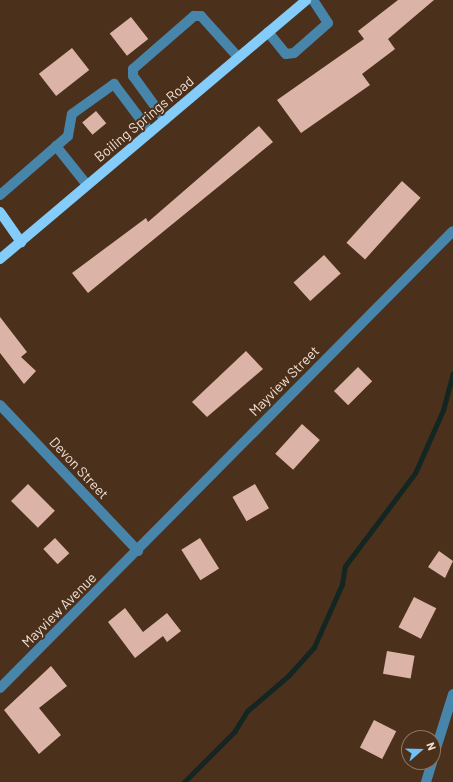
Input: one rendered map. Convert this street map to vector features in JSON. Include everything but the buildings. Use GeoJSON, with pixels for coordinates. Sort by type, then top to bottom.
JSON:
{"type":"FeatureCollection","features":[{"type":"Feature","properties":{"kind":"main road","name":"Boiling Springs Road"},"geometry":{"type":"LineString","coordinates":[[0,259],[306,0]]}},
{"type":"Feature","properties":{"kind":"main road"},"geometry":{"type":"LineString","coordinates":[[0,212],[21,242]]}},
{"type":"Feature","properties":{"kind":"street"},"geometry":{"type":"LineString","coordinates":[[268,32],[286,54],[294,53],[328,23],[312,0]]}},
{"type":"Feature","properties":{"kind":"street"},"geometry":{"type":"LineString","coordinates":[[165,120],[134,76],[133,69],[194,16],[201,16],[238,58]]}},
{"type":"Feature","properties":{"kind":"street"},"geometry":{"type":"LineString","coordinates":[[0,195],[68,136],[72,114],[114,84],[150,132]]}},
{"type":"Feature","properties":{"kind":"street"},"geometry":{"type":"LineString","coordinates":[[56,146],[87,185]]}},
{"type":"Feature","properties":{"kind":"street","name":"Mayview Street"},"geometry":{"type":"LineString","coordinates":[[138,551],[453,231]]}},
{"type":"Feature","properties":{"kind":"street","name":"Devon Street"},"geometry":{"type":"LineString","coordinates":[[0,405],[138,551]]}},
{"type":"Feature","properties":{"kind":"street","name":"Mayview Avenue"},"geometry":{"type":"LineString","coordinates":[[0,688],[138,551]]}},
{"type":"Feature","properties":{"kind":"street"},"geometry":{"type":"LineString","coordinates":[[441,732],[453,694]]}},
{"type":"Feature","properties":{"kind":"street"},"geometry":{"type":"LineString","coordinates":[[426,782],[430,770]]}},
{"type":"Feature","properties":{"kind":"waterway"},"geometry":{"type":"LineString","coordinates":[[184,782],[234,732],[247,711],[288,676],[314,647],[342,584],[345,566],[415,473],[443,410],[453,373]]}}]}
